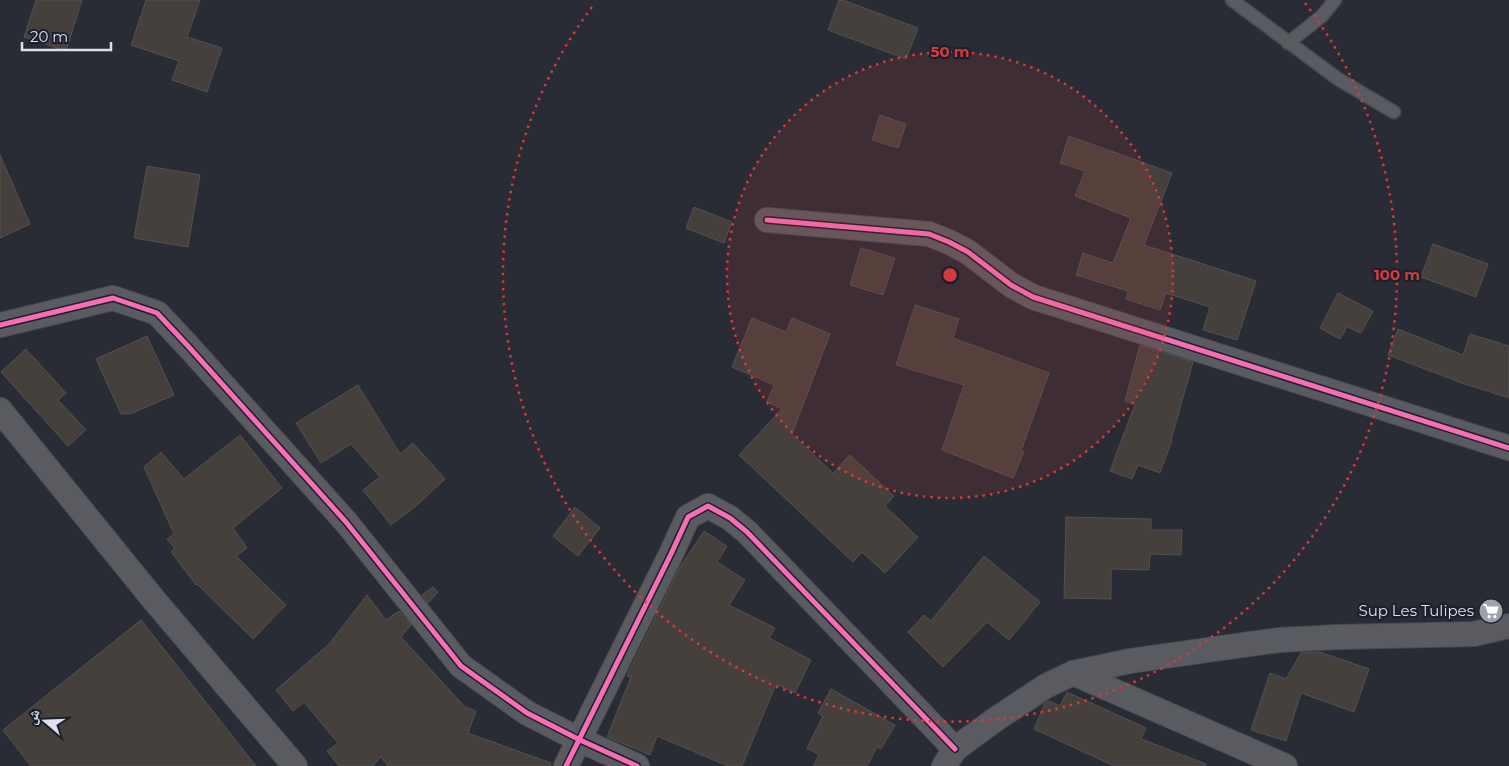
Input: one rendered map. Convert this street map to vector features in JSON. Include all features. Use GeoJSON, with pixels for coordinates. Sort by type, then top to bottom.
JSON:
{"type":"FeatureCollection","features":[{"type":"Feature","properties":{"kind":"street"},"geometry":{"type":"LineString","coordinates":[[767,220],[929,234],[968,252],[1011,285],[1033,296],[1509,448]]}},
{"type":"Feature","properties":{"kind":"street"},"geometry":{"type":"LineString","coordinates":[[0,325],[112,298],[157,314],[346,522],[461,666],[527,713],[637,766]]}},
{"type":"Feature","properties":{"kind":"street"},"geometry":{"type":"LineString","coordinates":[[0,410],[154,600],[295,766]]}},
{"type":"Feature","properties":{"kind":"street"},"geometry":{"type":"LineString","coordinates":[[566,766],[672,554],[688,517],[708,506],[730,518],[747,532],[949,758],[996,719],[1046,686],[1073,673],[1130,661],[1279,640],[1474,634],[1509,626]]}},
{"type":"Feature","properties":{"kind":"street"},"geometry":{"type":"LineString","coordinates":[[1073,673],[1284,766]]}},
{"type":"Feature","properties":{"kind":"lane"},"geometry":{"type":"LineString","coordinates":[[1232,0],[1338,79],[1394,112]]}},
{"type":"Feature","properties":{"kind":"lane"},"geometry":{"type":"LineString","coordinates":[[1288,43],[1322,16],[1335,0]]}},
{"type":"Feature","properties":{"kind":"building"},"geometry":{"type":"Polygon","coordinates":[[[36,0],[82,0],[66,51],[24,37],[36,0]]]}},
{"type":"Feature","properties":{"kind":"building"},"geometry":{"type":"Polygon","coordinates":[[[146,0],[200,0],[187,37],[222,48],[207,92],[172,80],[179,61],[131,45],[146,0]]]}},
{"type":"Feature","properties":{"kind":"building"},"geometry":{"type":"Polygon","coordinates":[[[839,0],[918,28],[906,59],[828,30],[839,0]]]}},
{"type":"Feature","properties":{"kind":"building"},"geometry":{"type":"Polygon","coordinates":[[[880,115],[906,124],[898,148],[872,140],[880,115]]]}},
{"type":"Feature","properties":{"kind":"building"},"geometry":{"type":"Polygon","coordinates":[[[1069,136],[1172,173],[1144,245],[1256,281],[1237,340],[1203,330],[1210,307],[1166,293],[1160,310],[1126,299],[1128,291],[1076,275],[1083,253],[1113,263],[1131,218],[1075,196],[1085,171],[1060,163],[1069,136]]]}},
{"type":"Feature","properties":{"kind":"building"},"geometry":{"type":"Polygon","coordinates":[[[0,155],[30,224],[0,238],[0,155]]]}},
{"type":"Feature","properties":{"kind":"building"},"geometry":{"type":"Polygon","coordinates":[[[147,166],[200,175],[188,247],[134,238],[147,166]]]}},
{"type":"Feature","properties":{"kind":"building"},"geometry":{"type":"Polygon","coordinates":[[[694,207],[732,222],[724,243],[686,228],[694,207]]]}},
{"type":"Feature","properties":{"kind":"building"},"geometry":{"type":"Polygon","coordinates":[[[1433,244],[1488,264],[1476,297],[1421,277],[1433,244]]]}},
{"type":"Feature","properties":{"kind":"building"},"geometry":{"type":"Polygon","coordinates":[[[861,248],[895,258],[883,295],[850,285],[861,248]]]}},
{"type":"Feature","properties":{"kind":"building"},"geometry":{"type":"Polygon","coordinates":[[[1338,293],[1373,311],[1361,333],[1347,327],[1340,339],[1320,328],[1338,293]]]}},
{"type":"Feature","properties":{"kind":"building"},"geometry":{"type":"Polygon","coordinates":[[[915,305],[959,319],[953,338],[1049,373],[1021,451],[1024,452],[1013,478],[942,450],[964,385],[896,365],[915,305]]]}},
{"type":"Feature","properties":{"kind":"building"},"geometry":{"type":"Polygon","coordinates":[[[752,318],[786,332],[792,318],[830,334],[792,434],[833,473],[850,455],[894,496],[885,506],[918,537],[885,573],[862,552],[853,562],[739,455],[782,409],[767,402],[774,385],[732,367],[752,318]]]}},
{"type":"Feature","properties":{"kind":"building"},"geometry":{"type":"Polygon","coordinates":[[[1398,329],[1463,355],[1470,334],[1509,346],[1509,398],[1462,383],[1388,355],[1398,329]]]}},
{"type":"Feature","properties":{"kind":"building"},"geometry":{"type":"Polygon","coordinates":[[[147,336],[174,395],[130,414],[121,414],[96,359],[147,336]]]}},
{"type":"Feature","properties":{"kind":"building"},"geometry":{"type":"Polygon","coordinates":[[[1140,345],[1193,362],[1172,440],[1160,473],[1138,465],[1132,479],[1110,471],[1135,404],[1125,401],[1140,345]]]}},
{"type":"Feature","properties":{"kind":"building"},"geometry":{"type":"Polygon","coordinates":[[[26,349],[66,393],[58,400],[86,430],[68,446],[1,372],[26,349]]]}},
{"type":"Feature","properties":{"kind":"building"},"geometry":{"type":"Polygon","coordinates":[[[358,385],[400,454],[413,443],[445,479],[416,506],[391,525],[363,490],[380,477],[351,444],[321,463],[296,423],[358,385]]]}},
{"type":"Feature","properties":{"kind":"building"},"geometry":{"type":"Polygon","coordinates":[[[240,435],[282,488],[233,528],[247,548],[236,556],[286,605],[253,639],[196,585],[171,552],[175,549],[167,539],[174,534],[144,467],[161,452],[184,479],[240,435]]]}},
{"type":"Feature","properties":{"kind":"building"},"geometry":{"type":"Polygon","coordinates":[[[575,507],[600,528],[578,556],[553,536],[575,507]]]}},
{"type":"Feature","properties":{"kind":"building"},"geometry":{"type":"Polygon","coordinates":[[[1066,517],[1151,519],[1151,530],[1182,530],[1181,555],[1150,554],[1149,570],[1111,569],[1111,599],[1064,598],[1066,517]]]}},
{"type":"Feature","properties":{"kind":"building"},"geometry":{"type":"Polygon","coordinates":[[[704,531],[727,546],[717,562],[745,580],[729,605],[775,628],[769,638],[811,660],[795,693],[776,684],[742,766],[728,766],[657,736],[650,755],[607,737],[631,677],[627,676],[629,671],[680,567],[704,531]]]}},
{"type":"Feature","properties":{"kind":"building"},"geometry":{"type":"Polygon","coordinates":[[[984,556],[1040,602],[1009,640],[987,622],[943,667],[908,632],[924,615],[931,621],[984,556]]]}},
{"type":"Feature","properties":{"kind":"building"},"geometry":{"type":"Polygon","coordinates":[[[433,587],[438,592],[428,603],[422,595],[433,587]]]}},
{"type":"Feature","properties":{"kind":"building"},"geometry":{"type":"Polygon","coordinates":[[[367,595],[386,620],[399,611],[411,625],[401,637],[465,707],[476,711],[468,733],[551,763],[550,766],[388,766],[381,757],[373,766],[339,766],[327,751],[338,743],[304,702],[293,711],[276,690],[330,643],[367,595]]]}},
{"type":"Feature","properties":{"kind":"building"},"geometry":{"type":"Polygon","coordinates":[[[141,620],[256,766],[31,766],[3,730],[141,620]]]}},
{"type":"Feature","properties":{"kind":"building"},"geometry":{"type":"Polygon","coordinates":[[[1320,652],[1369,669],[1354,712],[1301,693],[1286,741],[1251,730],[1270,673],[1286,679],[1301,653],[1320,652]]]}},
{"type":"Feature","properties":{"kind":"building"},"geometry":{"type":"Polygon","coordinates":[[[831,689],[895,725],[881,749],[877,747],[867,766],[813,766],[819,755],[807,748],[823,716],[818,713],[831,689]]]}},
{"type":"Feature","properties":{"kind":"building"},"geometry":{"type":"Polygon","coordinates":[[[1067,692],[1146,728],[1141,739],[1206,764],[1206,766],[1114,766],[1034,729],[1045,703],[1049,701],[1060,706],[1067,692]]]}},
{"type":"Feature","properties":{"kind":"cycle path"},"geometry":{"type":"LineString","coordinates":[[767,220],[929,234],[968,252],[1011,285],[1033,297],[1509,448]]}},
{"type":"Feature","properties":{"kind":"cycle path"},"geometry":{"type":"LineString","coordinates":[[0,325],[113,298],[157,313],[346,522],[461,666],[527,713],[637,766]]}},
{"type":"Feature","properties":{"kind":"cycle path"},"geometry":{"type":"LineString","coordinates":[[566,766],[688,517],[708,506],[730,518],[747,532],[955,749]]}},
{"type":"Feature","properties":{"kind":"place","name":"Sup Les Tulipes"},"geometry":{"type":"Point","coordinates":[1491,611]}}]}
